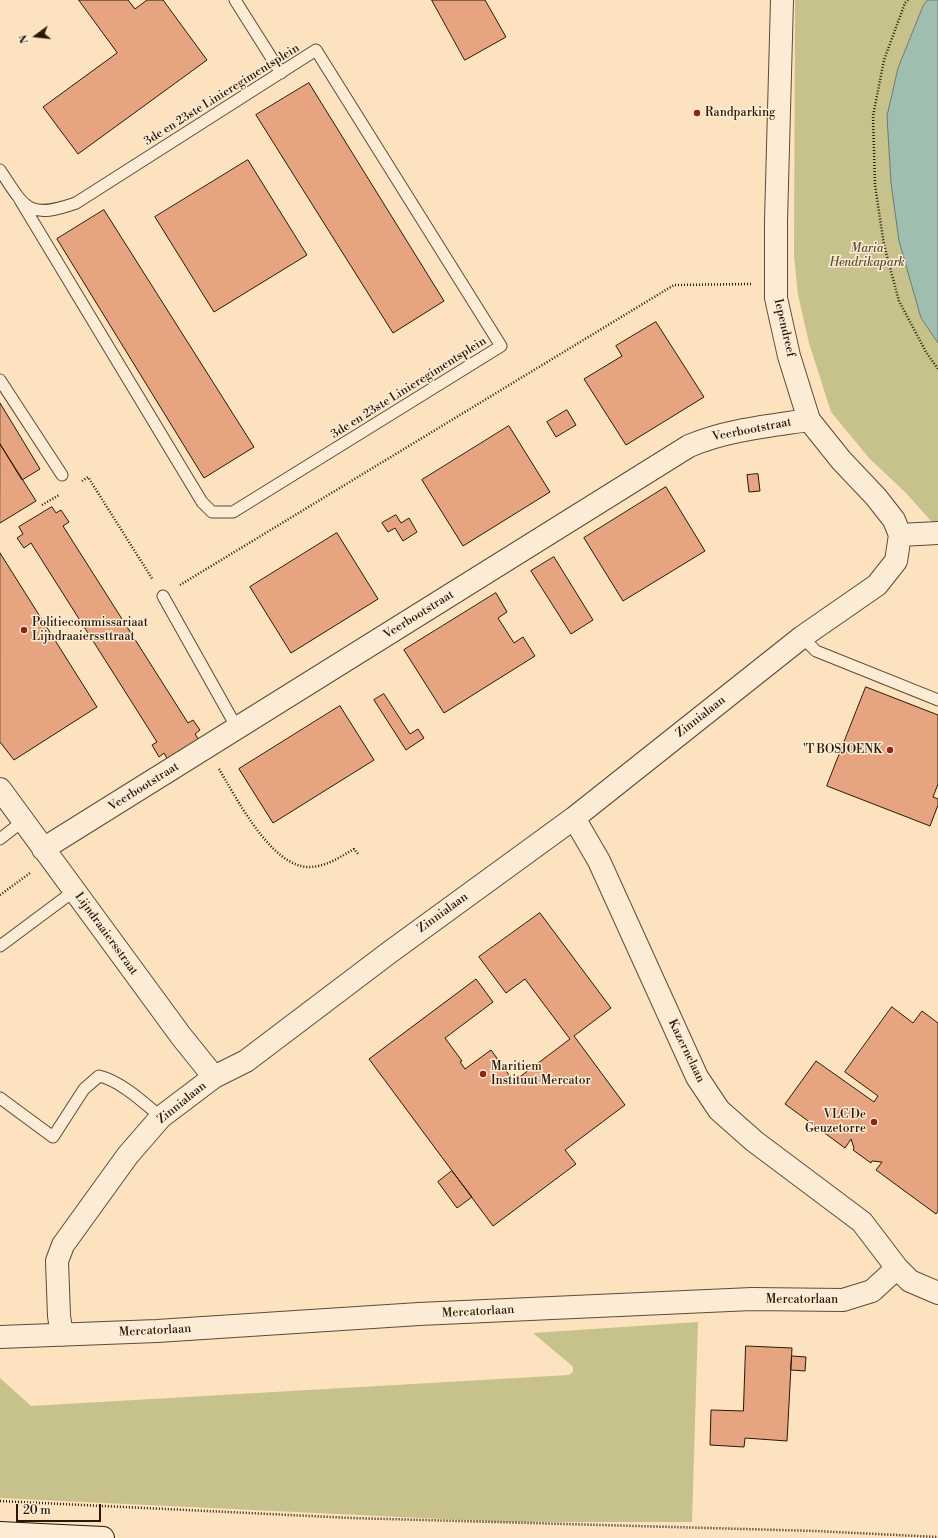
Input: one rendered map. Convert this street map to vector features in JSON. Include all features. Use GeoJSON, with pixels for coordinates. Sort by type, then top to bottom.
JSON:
{"type":"FeatureCollection","features":[{"type":"Feature","properties":{"kind":"street","name":"Iependreef"},"geometry":{"type":"LineString","coordinates":[[782,0],[776,221],[776,298],[789,356],[809,420],[841,460],[876,497],[894,520],[900,535]]}},
{"type":"Feature","properties":{"kind":"street","name":"Veerbootstraat"},"geometry":{"type":"LineString","coordinates":[[47,854],[237,728],[689,446],[707,438],[722,434],[809,420]]}},
{"type":"Feature","properties":{"kind":"street"},"geometry":{"type":"LineString","coordinates":[[900,535],[938,533]]}},
{"type":"Feature","properties":{"kind":"street","name":"Zinnialaan"},"geometry":{"type":"LineString","coordinates":[[62,1335],[59,1316],[57,1261],[63,1245],[128,1155],[161,1117],[214,1076],[246,1061],[390,952],[574,818],[802,637],[877,585],[896,561],[900,535]]}},
{"type":"Feature","properties":{"kind":"street","name":"Lijndraaiersstraat"},"geometry":{"type":"LineString","coordinates":[[0,790],[181,1036],[214,1076]]}},
{"type":"Feature","properties":{"kind":"street","name":"Kazernelaan"},"geometry":{"type":"LineString","coordinates":[[574,818],[599,861],[697,1077],[719,1110],[754,1141],[862,1222],[897,1268]]}},
{"type":"Feature","properties":{"kind":"street"},"geometry":{"type":"LineString","coordinates":[[897,1268],[910,1281],[938,1293]]}},
{"type":"Feature","properties":{"kind":"street","name":"Mercatorlaan"},"geometry":{"type":"LineString","coordinates":[[0,1337],[243,1326],[419,1314],[729,1300],[843,1300],[872,1291],[897,1268]]}},
{"type":"Feature","properties":{"kind":"street"},"geometry":{"type":"LineString","coordinates":[[0,1532],[103,1538]]}},
{"type":"Feature","properties":{"kind":"lane"},"geometry":{"type":"LineString","coordinates":[[235,0],[281,73]]}},
{"type":"Feature","properties":{"kind":"lane","name":"3de en 23ste Linieregimentsplein"},"geometry":{"type":"LineString","coordinates":[[0,170],[20,200],[202,502],[212,512],[233,512],[501,346],[316,50],[76,203],[56,210],[34,211],[20,200]]}},
{"type":"Feature","properties":{"kind":"lane"},"geometry":{"type":"LineString","coordinates":[[0,380],[62,474]]}},
{"type":"Feature","properties":{"kind":"lane"},"geometry":{"type":"LineString","coordinates":[[163,596],[237,728]]}},
{"type":"Feature","properties":{"kind":"lane"},"geometry":{"type":"LineString","coordinates":[[802,637],[816,651],[938,700]]}},
{"type":"Feature","properties":{"kind":"lane"},"geometry":{"type":"LineString","coordinates":[[0,839],[23,822]]}},
{"type":"Feature","properties":{"kind":"lane"},"geometry":{"type":"LineString","coordinates":[[0,946],[74,891]]}},
{"type":"Feature","properties":{"kind":"lane"},"geometry":{"type":"LineString","coordinates":[[0,1098],[53,1137],[84,1088],[99,1076],[109,1078],[161,1117]]}},
{"type":"Feature","properties":{"kind":"path"},"geometry":{"type":"LineString","coordinates":[[908,0],[905,3],[884,60],[873,116],[875,185],[884,244],[899,300],[926,352],[938,369]]}},
{"type":"Feature","properties":{"kind":"path"},"geometry":{"type":"LineString","coordinates":[[76,484],[88,477],[163,596],[674,285],[776,283]]}},
{"type":"Feature","properties":{"kind":"path"},"geometry":{"type":"LineString","coordinates":[[42,505],[64,491]]}},
{"type":"Feature","properties":{"kind":"path"},"geometry":{"type":"LineString","coordinates":[[206,748],[258,831],[268,843],[289,861],[297,865],[308,867],[318,866],[332,862],[354,849],[358,854]]}},
{"type":"Feature","properties":{"kind":"path"},"geometry":{"type":"LineString","coordinates":[[0,895],[47,854]]}},
{"type":"Feature","properties":{"kind":"path"},"geometry":{"type":"LineString","coordinates":[[0,1501],[352,1518],[815,1531],[938,1537]]}},
{"type":"Feature","properties":{"kind":"green space","name":"Maria Hendrikapark"},"geometry":{"type":"Polygon","coordinates":[[[795,0],[938,0],[938,522],[932,522],[906,493],[869,458],[831,412],[809,343],[798,295],[794,256],[795,0]]]}},
{"type":"Feature","properties":{"kind":"green space"},"geometry":{"type":"Polygon","coordinates":[[[698,1322],[692,1522],[507,1522],[0,1498],[0,1378],[31,1406],[569,1375],[573,1372],[573,1367],[533,1333],[698,1322]]]}},
{"type":"Feature","properties":{"kind":"shaded area"},"geometry":{"type":"Polygon","coordinates":[[[928,0],[938,0],[938,343],[921,318],[899,241],[891,183],[887,116],[898,68],[923,6],[928,0]]]}},
{"type":"Feature","properties":{"kind":"building"},"geometry":{"type":"Polygon","coordinates":[[[79,0],[128,0],[135,9],[147,0],[163,0],[207,60],[78,154],[43,107],[117,53],[79,0]]]}},
{"type":"Feature","properties":{"kind":"building"},"geometry":{"type":"Polygon","coordinates":[[[432,0],[485,0],[506,37],[465,60],[432,0]]]}},
{"type":"Feature","properties":{"kind":"building"},"geometry":{"type":"Polygon","coordinates":[[[309,83],[444,301],[393,333],[256,115],[309,83]]]}},
{"type":"Feature","properties":{"kind":"building"},"geometry":{"type":"Polygon","coordinates":[[[248,160],[307,255],[214,312],[155,217],[248,160]]]}},
{"type":"Feature","properties":{"kind":"building"},"geometry":{"type":"Polygon","coordinates":[[[104,210],[254,447],[204,478],[57,239],[104,210]]]}},
{"type":"Feature","properties":{"kind":"building"},"geometry":{"type":"Polygon","coordinates":[[[656,322],[704,397],[626,445],[584,379],[622,356],[616,346],[656,322]]]}},
{"type":"Feature","properties":{"kind":"building"},"geometry":{"type":"Polygon","coordinates":[[[0,403],[40,469],[22,480],[0,444],[0,403]]]}},
{"type":"Feature","properties":{"kind":"building"},"geometry":{"type":"Polygon","coordinates":[[[567,410],[576,425],[556,437],[547,422],[567,410]]]}},
{"type":"Feature","properties":{"kind":"building"},"geometry":{"type":"Polygon","coordinates":[[[509,426],[550,492],[463,546],[422,480],[509,426]]]}},
{"type":"Feature","properties":{"kind":"building"},"geometry":{"type":"Polygon","coordinates":[[[0,444],[36,501],[0,523],[0,444]]]}},
{"type":"Feature","properties":{"kind":"building"},"geometry":{"type":"Polygon","coordinates":[[[758,474],[760,491],[749,492],[747,475],[758,474]]]}},
{"type":"Feature","properties":{"kind":"building"},"geometry":{"type":"Polygon","coordinates":[[[666,487],[705,551],[623,601],[584,538],[666,487]]]}},
{"type":"Feature","properties":{"kind":"building"},"geometry":{"type":"Polygon","coordinates":[[[52,507],[56,513],[61,510],[69,522],[63,526],[188,723],[193,720],[200,730],[195,734],[199,740],[168,760],[164,753],[159,757],[152,745],[157,742],[31,543],[24,548],[17,538],[23,534],[19,527],[52,507]]]}},
{"type":"Feature","properties":{"kind":"building"},"geometry":{"type":"Polygon","coordinates":[[[396,515],[401,523],[409,518],[417,532],[403,541],[395,528],[388,532],[382,523],[396,515]]]}},
{"type":"Feature","properties":{"kind":"building"},"geometry":{"type":"Polygon","coordinates":[[[337,533],[378,599],[291,653],[250,587],[337,533]]]}},
{"type":"Feature","properties":{"kind":"building","name":"Politiecommissariaat Lijndraaierssttraat"},"geometry":{"type":"Polygon","coordinates":[[[0,553],[97,707],[14,760],[0,742],[0,553]]]}},
{"type":"Feature","properties":{"kind":"building"},"geometry":{"type":"Polygon","coordinates":[[[554,557],[593,620],[571,634],[531,571],[554,557]]]}},
{"type":"Feature","properties":{"kind":"building"},"geometry":{"type":"Polygon","coordinates":[[[496,593],[507,612],[498,618],[514,643],[523,637],[535,656],[444,713],[404,650],[496,593]]]}},
{"type":"Feature","properties":{"kind":"building","name":"'T BOSJOENK"},"geometry":{"type":"Polygon","coordinates":[[[866,687],[938,715],[938,784],[933,797],[938,799],[938,805],[930,826],[827,786],[866,687]]]}},
{"type":"Feature","properties":{"kind":"building"},"geometry":{"type":"Polygon","coordinates":[[[384,694],[410,734],[418,729],[424,738],[406,750],[374,700],[384,694]]]}},
{"type":"Feature","properties":{"kind":"building"},"geometry":{"type":"Polygon","coordinates":[[[340,706],[374,760],[273,823],[239,769],[340,706]]]}},
{"type":"Feature","properties":{"kind":"building"},"geometry":{"type":"Polygon","coordinates":[[[540,913],[611,1008],[574,1036],[625,1105],[565,1150],[576,1164],[493,1226],[369,1059],[476,979],[493,1002],[445,1038],[462,1061],[460,1062],[465,1069],[491,1050],[512,1079],[516,1077],[517,1079],[570,1039],[525,979],[506,993],[479,957],[540,913]]]}},
{"type":"Feature","properties":{"kind":"building","name":"VLC De Geuzetorre"},"geometry":{"type":"Polygon","coordinates":[[[892,1007],[913,1023],[922,1011],[938,1023],[938,1211],[936,1214],[876,1170],[882,1162],[872,1161],[871,1163],[853,1150],[854,1148],[851,1139],[845,1148],[785,1104],[816,1061],[874,1102],[878,1096],[845,1072],[892,1007]]]}},
{"type":"Feature","properties":{"kind":"building"},"geometry":{"type":"Polygon","coordinates":[[[452,1171],[472,1197],[457,1208],[438,1182],[452,1171]]]}},
{"type":"Feature","properties":{"kind":"building"},"geometry":{"type":"Polygon","coordinates":[[[746,1346],[792,1348],[787,1441],[745,1438],[744,1447],[710,1445],[711,1410],[743,1411],[746,1346]]]}},
{"type":"Feature","properties":{"kind":"building"},"geometry":{"type":"Polygon","coordinates":[[[792,1356],[806,1357],[805,1371],[791,1370],[792,1356]]]}},
{"type":"Feature","properties":{"kind":"place","name":"Randparking"},"geometry":{"type":"Point","coordinates":[697,113]}},
{"type":"Feature","properties":{"kind":"place","name":"Politiecommissariaat Lijndraaierssttraat"},"geometry":{"type":"Point","coordinates":[24,630]}},
{"type":"Feature","properties":{"kind":"place","name":"'T BOSJOENK"},"geometry":{"type":"Point","coordinates":[890,750]}},
{"type":"Feature","properties":{"kind":"place","name":"Maritiem Instituut Mercator"},"geometry":{"type":"Point","coordinates":[483,1074]}},
{"type":"Feature","properties":{"kind":"place","name":"VLC De Geuzetorre"},"geometry":{"type":"Point","coordinates":[874,1122]}}]}
